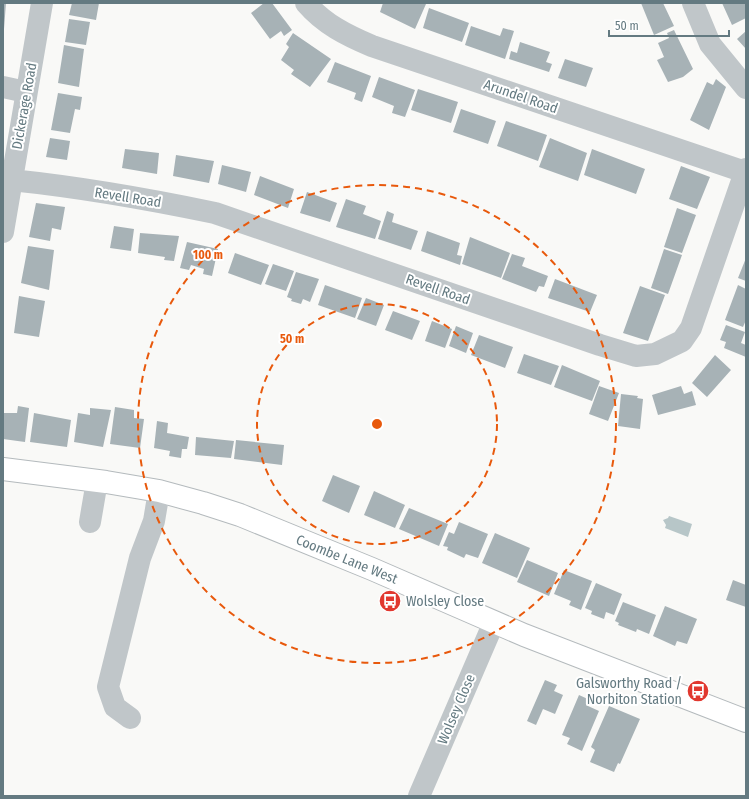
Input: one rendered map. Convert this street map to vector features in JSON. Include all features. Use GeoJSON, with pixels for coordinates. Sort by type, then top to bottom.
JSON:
{"type":"FeatureCollection","features":[{"type":"Feature","properties":{"kind":"main road","name":"Coombe Lane West"},"geometry":{"type":"LineString","coordinates":[[3,469],[97,481],[159,491],[240,515],[372,569],[600,666],[746,721]]}},
{"type":"Feature","properties":{"kind":"street","name":"Dickerage Road"},"geometry":{"type":"LineString","coordinates":[[3,232],[42,3]]}},
{"type":"Feature","properties":{"kind":"street","name":"Arundel Road"},"geometry":{"type":"LineString","coordinates":[[306,3],[328,25],[348,36],[372,46],[746,171]]}},
{"type":"Feature","properties":{"kind":"street"},"geometry":{"type":"LineString","coordinates":[[693,3],[710,44],[746,88]]}},
{"type":"Feature","properties":{"kind":"street"},"geometry":{"type":"LineString","coordinates":[[3,87],[26,92]]}},
{"type":"Feature","properties":{"kind":"street","name":"Revell Road"},"geometry":{"type":"LineString","coordinates":[[11,180],[177,205],[215,213],[636,356],[656,354],[682,342],[691,328],[746,171]]}},
{"type":"Feature","properties":{"kind":"street"},"geometry":{"type":"LineString","coordinates":[[90,522],[97,481]]}},
{"type":"Feature","properties":{"kind":"street"},"geometry":{"type":"LineString","coordinates":[[130,718],[115,707],[108,687],[140,558],[154,521],[159,491]]}},
{"type":"Feature","properties":{"kind":"street","name":"Wolsey Close"},"geometry":{"type":"LineString","coordinates":[[419,796],[494,622]]}},
{"type":"Feature","properties":{"kind":"shaded area"},"geometry":{"type":"Polygon","coordinates":[[[669,516],[692,524],[688,537],[665,528],[666,525],[663,520],[669,516]]]}},
{"type":"Feature","properties":{"kind":"building"},"geometry":{"type":"Polygon","coordinates":[[[3,3],[6,3],[4,29],[3,29],[3,3]]]}},
{"type":"Feature","properties":{"kind":"building"},"geometry":{"type":"Polygon","coordinates":[[[72,3],[99,3],[96,20],[69,15],[72,3]]]}},
{"type":"Feature","properties":{"kind":"building"},"geometry":{"type":"Polygon","coordinates":[[[264,3],[272,3],[292,30],[284,36],[281,31],[270,39],[251,13],[264,3]]]}},
{"type":"Feature","properties":{"kind":"building"},"geometry":{"type":"Polygon","coordinates":[[[383,3],[426,4],[415,29],[380,12],[383,3]]]}},
{"type":"Feature","properties":{"kind":"building"},"geometry":{"type":"Polygon","coordinates":[[[641,3],[663,3],[674,26],[654,35],[641,3]]]}},
{"type":"Feature","properties":{"kind":"building"},"geometry":{"type":"Polygon","coordinates":[[[722,3],[746,3],[746,18],[732,25],[722,3]]]}},
{"type":"Feature","properties":{"kind":"building"},"geometry":{"type":"Polygon","coordinates":[[[429,8],[469,23],[462,42],[423,28],[429,8]]]}},
{"type":"Feature","properties":{"kind":"building"},"geometry":{"type":"Polygon","coordinates":[[[69,19],[90,22],[86,45],[65,42],[69,19]]]}},
{"type":"Feature","properties":{"kind":"building"},"geometry":{"type":"Polygon","coordinates":[[[471,26],[500,36],[503,28],[514,31],[505,59],[465,45],[471,26]]]}},
{"type":"Feature","properties":{"kind":"building"},"geometry":{"type":"Polygon","coordinates":[[[674,30],[693,69],[683,77],[668,82],[657,60],[664,57],[658,43],[669,38],[667,33],[674,30]]]}},
{"type":"Feature","properties":{"kind":"building"},"geometry":{"type":"Polygon","coordinates":[[[746,31],[746,49],[737,39],[746,31]]]}},
{"type":"Feature","properties":{"kind":"building"},"geometry":{"type":"Polygon","coordinates":[[[293,33],[331,59],[310,87],[291,74],[294,70],[281,60],[289,47],[286,44],[293,33]]]}},
{"type":"Feature","properties":{"kind":"building"},"geometry":{"type":"Polygon","coordinates":[[[520,42],[550,52],[546,62],[552,64],[549,72],[509,59],[511,51],[517,53],[520,42]]]}},
{"type":"Feature","properties":{"kind":"building"},"geometry":{"type":"Polygon","coordinates":[[[64,45],[84,49],[79,87],[58,83],[64,45]]]}},
{"type":"Feature","properties":{"kind":"building"},"geometry":{"type":"Polygon","coordinates":[[[565,59],[593,68],[586,87],[558,78],[565,59]]]}},
{"type":"Feature","properties":{"kind":"building"},"geometry":{"type":"Polygon","coordinates":[[[335,62],[371,76],[362,102],[354,99],[356,93],[327,82],[335,62]]]}},
{"type":"Feature","properties":{"kind":"building"},"geometry":{"type":"Polygon","coordinates":[[[379,77],[415,90],[405,117],[392,113],[394,106],[372,97],[379,77]]]}},
{"type":"Feature","properties":{"kind":"building"},"geometry":{"type":"Polygon","coordinates":[[[716,79],[726,87],[709,130],[690,120],[707,82],[713,85],[716,79]]]}},
{"type":"Feature","properties":{"kind":"building"},"geometry":{"type":"Polygon","coordinates":[[[418,89],[458,102],[451,123],[411,110],[418,89]]]}},
{"type":"Feature","properties":{"kind":"building"},"geometry":{"type":"Polygon","coordinates":[[[58,93],[82,97],[80,110],[75,109],[70,133],[51,130],[58,93]]]}},
{"type":"Feature","properties":{"kind":"building"},"geometry":{"type":"Polygon","coordinates":[[[461,109],[496,121],[488,144],[453,132],[461,109]]]}},
{"type":"Feature","properties":{"kind":"building"},"geometry":{"type":"Polygon","coordinates":[[[506,121],[547,135],[538,161],[497,146],[506,121]]]}},
{"type":"Feature","properties":{"kind":"building"},"geometry":{"type":"Polygon","coordinates":[[[50,138],[70,141],[67,160],[46,157],[50,138]]]}},
{"type":"Feature","properties":{"kind":"building"},"geometry":{"type":"Polygon","coordinates":[[[550,138],[587,153],[578,181],[539,167],[550,138]]]}},
{"type":"Feature","properties":{"kind":"building"},"geometry":{"type":"Polygon","coordinates":[[[125,149],[159,153],[157,174],[122,168],[125,149]]]}},
{"type":"Feature","properties":{"kind":"building"},"geometry":{"type":"Polygon","coordinates":[[[592,149],[645,169],[636,194],[584,175],[592,149]]]}},
{"type":"Feature","properties":{"kind":"building"},"geometry":{"type":"Polygon","coordinates":[[[176,155],[214,161],[209,183],[173,176],[176,155]]]}},
{"type":"Feature","properties":{"kind":"building"},"geometry":{"type":"Polygon","coordinates":[[[222,165],[251,172],[246,192],[218,184],[222,165]]]}},
{"type":"Feature","properties":{"kind":"building"},"geometry":{"type":"Polygon","coordinates":[[[681,166],[710,177],[697,209],[669,199],[681,166]]]}},
{"type":"Feature","properties":{"kind":"building"},"geometry":{"type":"Polygon","coordinates":[[[260,176],[294,189],[288,208],[254,195],[260,176]]]}},
{"type":"Feature","properties":{"kind":"building"},"geometry":{"type":"Polygon","coordinates":[[[307,192],[337,203],[330,222],[300,213],[307,192]]]}},
{"type":"Feature","properties":{"kind":"building"},"geometry":{"type":"Polygon","coordinates":[[[346,199],[366,206],[363,214],[381,221],[375,239],[336,227],[346,199]]]}},
{"type":"Feature","properties":{"kind":"building"},"geometry":{"type":"Polygon","coordinates":[[[36,203],[65,207],[61,230],[52,228],[50,241],[29,237],[36,203]]]}},
{"type":"Feature","properties":{"kind":"building"},"geometry":{"type":"Polygon","coordinates":[[[677,208],[696,215],[682,253],[664,247],[677,208]]]}},
{"type":"Feature","properties":{"kind":"building"},"geometry":{"type":"Polygon","coordinates":[[[387,211],[394,214],[392,222],[418,231],[411,250],[378,239],[387,211]]]}},
{"type":"Feature","properties":{"kind":"building"},"geometry":{"type":"Polygon","coordinates":[[[114,226],[134,229],[131,251],[110,248],[114,226]]]}},
{"type":"Feature","properties":{"kind":"building"},"geometry":{"type":"Polygon","coordinates":[[[427,231],[460,243],[457,255],[462,256],[460,265],[421,251],[427,231]]]}},
{"type":"Feature","properties":{"kind":"building"},"geometry":{"type":"Polygon","coordinates":[[[140,233],[179,236],[174,261],[164,260],[165,257],[138,253],[140,233]]]}},
{"type":"Feature","properties":{"kind":"building"},"geometry":{"type":"Polygon","coordinates":[[[470,237],[510,253],[501,278],[462,264],[470,237]]]}},
{"type":"Feature","properties":{"kind":"building"},"geometry":{"type":"Polygon","coordinates":[[[187,242],[218,249],[212,276],[203,274],[204,269],[191,265],[189,270],[180,268],[187,242]]]}},
{"type":"Feature","properties":{"kind":"building"},"geometry":{"type":"Polygon","coordinates":[[[28,246],[54,250],[49,290],[21,283],[28,246]]]}},
{"type":"Feature","properties":{"kind":"building"},"geometry":{"type":"Polygon","coordinates":[[[664,249],[682,255],[668,294],[651,288],[664,249]]]}},
{"type":"Feature","properties":{"kind":"building"},"geometry":{"type":"Polygon","coordinates":[[[235,253],[269,265],[261,285],[228,273],[235,253]]]}},
{"type":"Feature","properties":{"kind":"building"},"geometry":{"type":"Polygon","coordinates":[[[512,254],[525,258],[522,266],[548,276],[544,287],[539,286],[536,292],[502,279],[512,254]]]}},
{"type":"Feature","properties":{"kind":"building"},"geometry":{"type":"Polygon","coordinates":[[[746,258],[746,281],[738,278],[746,258]]]}},
{"type":"Feature","properties":{"kind":"building"},"geometry":{"type":"Polygon","coordinates":[[[273,264],[294,271],[286,291],[265,284],[273,264]]]}},
{"type":"Feature","properties":{"kind":"building"},"geometry":{"type":"Polygon","coordinates":[[[296,272],[319,279],[310,302],[303,299],[301,304],[291,301],[292,299],[287,297],[296,272]]]}},
{"type":"Feature","properties":{"kind":"building"},"geometry":{"type":"Polygon","coordinates":[[[555,279],[597,295],[590,312],[548,298],[555,279]]]}},
{"type":"Feature","properties":{"kind":"building"},"geometry":{"type":"Polygon","coordinates":[[[325,285],[362,298],[355,318],[318,305],[325,285]]]}},
{"type":"Feature","properties":{"kind":"building"},"geometry":{"type":"Polygon","coordinates":[[[738,285],[746,289],[746,320],[743,327],[725,320],[738,285]]]}},
{"type":"Feature","properties":{"kind":"building"},"geometry":{"type":"Polygon","coordinates":[[[640,286],[665,295],[648,341],[623,333],[640,286]]]}},
{"type":"Feature","properties":{"kind":"building"},"geometry":{"type":"Polygon","coordinates":[[[19,296],[45,301],[39,337],[14,333],[19,296]]]}},
{"type":"Feature","properties":{"kind":"building"},"geometry":{"type":"Polygon","coordinates":[[[366,298],[384,305],[376,326],[357,319],[366,298]]]}},
{"type":"Feature","properties":{"kind":"building"},"geometry":{"type":"Polygon","coordinates":[[[393,311],[420,321],[412,340],[385,330],[393,311]]]}},
{"type":"Feature","properties":{"kind":"building"},"geometry":{"type":"Polygon","coordinates":[[[432,321],[452,329],[445,348],[425,341],[432,321]]]}},
{"type":"Feature","properties":{"kind":"building"},"geometry":{"type":"Polygon","coordinates":[[[726,325],[745,332],[741,343],[746,345],[746,357],[724,348],[726,342],[720,340],[726,325]]]}},
{"type":"Feature","properties":{"kind":"building"},"geometry":{"type":"Polygon","coordinates":[[[456,326],[473,333],[466,353],[449,346],[456,326]]]}},
{"type":"Feature","properties":{"kind":"building"},"geometry":{"type":"Polygon","coordinates":[[[479,335],[513,347],[505,368],[471,355],[479,335]]]}},
{"type":"Feature","properties":{"kind":"building"},"geometry":{"type":"Polygon","coordinates":[[[524,354],[559,366],[551,385],[517,373],[524,354]]]}},
{"type":"Feature","properties":{"kind":"building"},"geometry":{"type":"Polygon","coordinates":[[[715,355],[731,370],[707,397],[692,383],[715,355]]]}},
{"type":"Feature","properties":{"kind":"building"},"geometry":{"type":"Polygon","coordinates":[[[562,365],[600,381],[592,401],[554,387],[562,365]]]}},
{"type":"Feature","properties":{"kind":"building"},"geometry":{"type":"Polygon","coordinates":[[[599,386],[619,393],[608,421],[589,414],[599,386]]]}},
{"type":"Feature","properties":{"kind":"building"},"geometry":{"type":"Polygon","coordinates":[[[681,386],[684,394],[692,391],[696,405],[658,415],[652,395],[681,386]]]}},
{"type":"Feature","properties":{"kind":"building"},"geometry":{"type":"Polygon","coordinates":[[[621,394],[638,396],[637,398],[643,399],[640,429],[618,426],[621,394]]]}},
{"type":"Feature","properties":{"kind":"building"},"geometry":{"type":"Polygon","coordinates":[[[18,406],[29,408],[25,442],[3,439],[3,413],[17,413],[18,406]]]}},
{"type":"Feature","properties":{"kind":"building"},"geometry":{"type":"Polygon","coordinates":[[[115,407],[134,410],[134,418],[144,419],[140,448],[110,444],[115,407]]]}},
{"type":"Feature","properties":{"kind":"building"},"geometry":{"type":"Polygon","coordinates":[[[90,408],[111,410],[103,447],[74,442],[78,413],[90,415],[90,408]]]}},
{"type":"Feature","properties":{"kind":"building"},"geometry":{"type":"Polygon","coordinates":[[[34,413],[71,420],[67,447],[30,442],[34,413]]]}},
{"type":"Feature","properties":{"kind":"building"},"geometry":{"type":"Polygon","coordinates":[[[157,421],[168,423],[167,433],[189,437],[187,449],[182,449],[181,458],[169,456],[170,451],[154,448],[157,421]]]}},
{"type":"Feature","properties":{"kind":"building"},"geometry":{"type":"Polygon","coordinates":[[[196,437],[234,441],[231,458],[195,455],[196,437]]]}},
{"type":"Feature","properties":{"kind":"building"},"geometry":{"type":"Polygon","coordinates":[[[236,440],[284,445],[282,465],[234,459],[236,440]]]}},
{"type":"Feature","properties":{"kind":"building"},"geometry":{"type":"Polygon","coordinates":[[[333,475],[360,486],[349,513],[322,501],[333,475]]]}},
{"type":"Feature","properties":{"kind":"building"},"geometry":{"type":"Polygon","coordinates":[[[374,491],[405,505],[395,528],[364,515],[374,491]]]}},
{"type":"Feature","properties":{"kind":"building"},"geometry":{"type":"Polygon","coordinates":[[[409,508],[448,524],[439,546],[399,529],[409,508]]]}},
{"type":"Feature","properties":{"kind":"building"},"geometry":{"type":"Polygon","coordinates":[[[459,522],[488,534],[478,558],[466,554],[464,558],[447,550],[448,547],[443,546],[449,532],[454,534],[459,522]]]}},
{"type":"Feature","properties":{"kind":"building"},"geometry":{"type":"Polygon","coordinates":[[[495,533],[530,548],[517,578],[482,563],[495,533]]]}},
{"type":"Feature","properties":{"kind":"building"},"geometry":{"type":"Polygon","coordinates":[[[527,560],[558,573],[549,596],[517,582],[527,560]]]}},
{"type":"Feature","properties":{"kind":"building"},"geometry":{"type":"Polygon","coordinates":[[[564,570],[592,581],[581,610],[569,605],[571,601],[554,594],[564,570]]]}},
{"type":"Feature","properties":{"kind":"building"},"geometry":{"type":"Polygon","coordinates":[[[733,580],[746,585],[746,607],[726,600],[733,580]]]}},
{"type":"Feature","properties":{"kind":"building"},"geometry":{"type":"Polygon","coordinates":[[[596,583],[622,594],[614,615],[606,612],[604,619],[591,614],[592,611],[585,608],[596,583]]]}},
{"type":"Feature","properties":{"kind":"building"},"geometry":{"type":"Polygon","coordinates":[[[623,602],[656,615],[649,634],[637,629],[636,632],[618,625],[619,623],[615,621],[623,602]]]}},
{"type":"Feature","properties":{"kind":"building"},"geometry":{"type":"Polygon","coordinates":[[[665,606],[697,619],[687,644],[677,641],[675,646],[653,636],[665,606]]]}},
{"type":"Feature","properties":{"kind":"building"},"geometry":{"type":"Polygon","coordinates":[[[545,680],[557,685],[554,691],[563,695],[555,714],[543,709],[536,725],[527,721],[545,680]]]}},
{"type":"Feature","properties":{"kind":"building"},"geometry":{"type":"Polygon","coordinates":[[[579,695],[590,700],[588,706],[599,711],[582,751],[567,744],[570,738],[562,735],[579,695]]]}},
{"type":"Feature","properties":{"kind":"building"},"geometry":{"type":"Polygon","coordinates":[[[609,706],[640,719],[620,764],[618,763],[614,772],[590,762],[595,750],[591,747],[609,706]]]}},
{"type":"Feature","properties":{"kind":"place","name":"Wolsley Close"},"geometry":{"type":"Point","coordinates":[390,601]}},
{"type":"Feature","properties":{"kind":"place","name":"Galsworthy Road / Norbiton Station"},"geometry":{"type":"Point","coordinates":[698,691]}}]}
